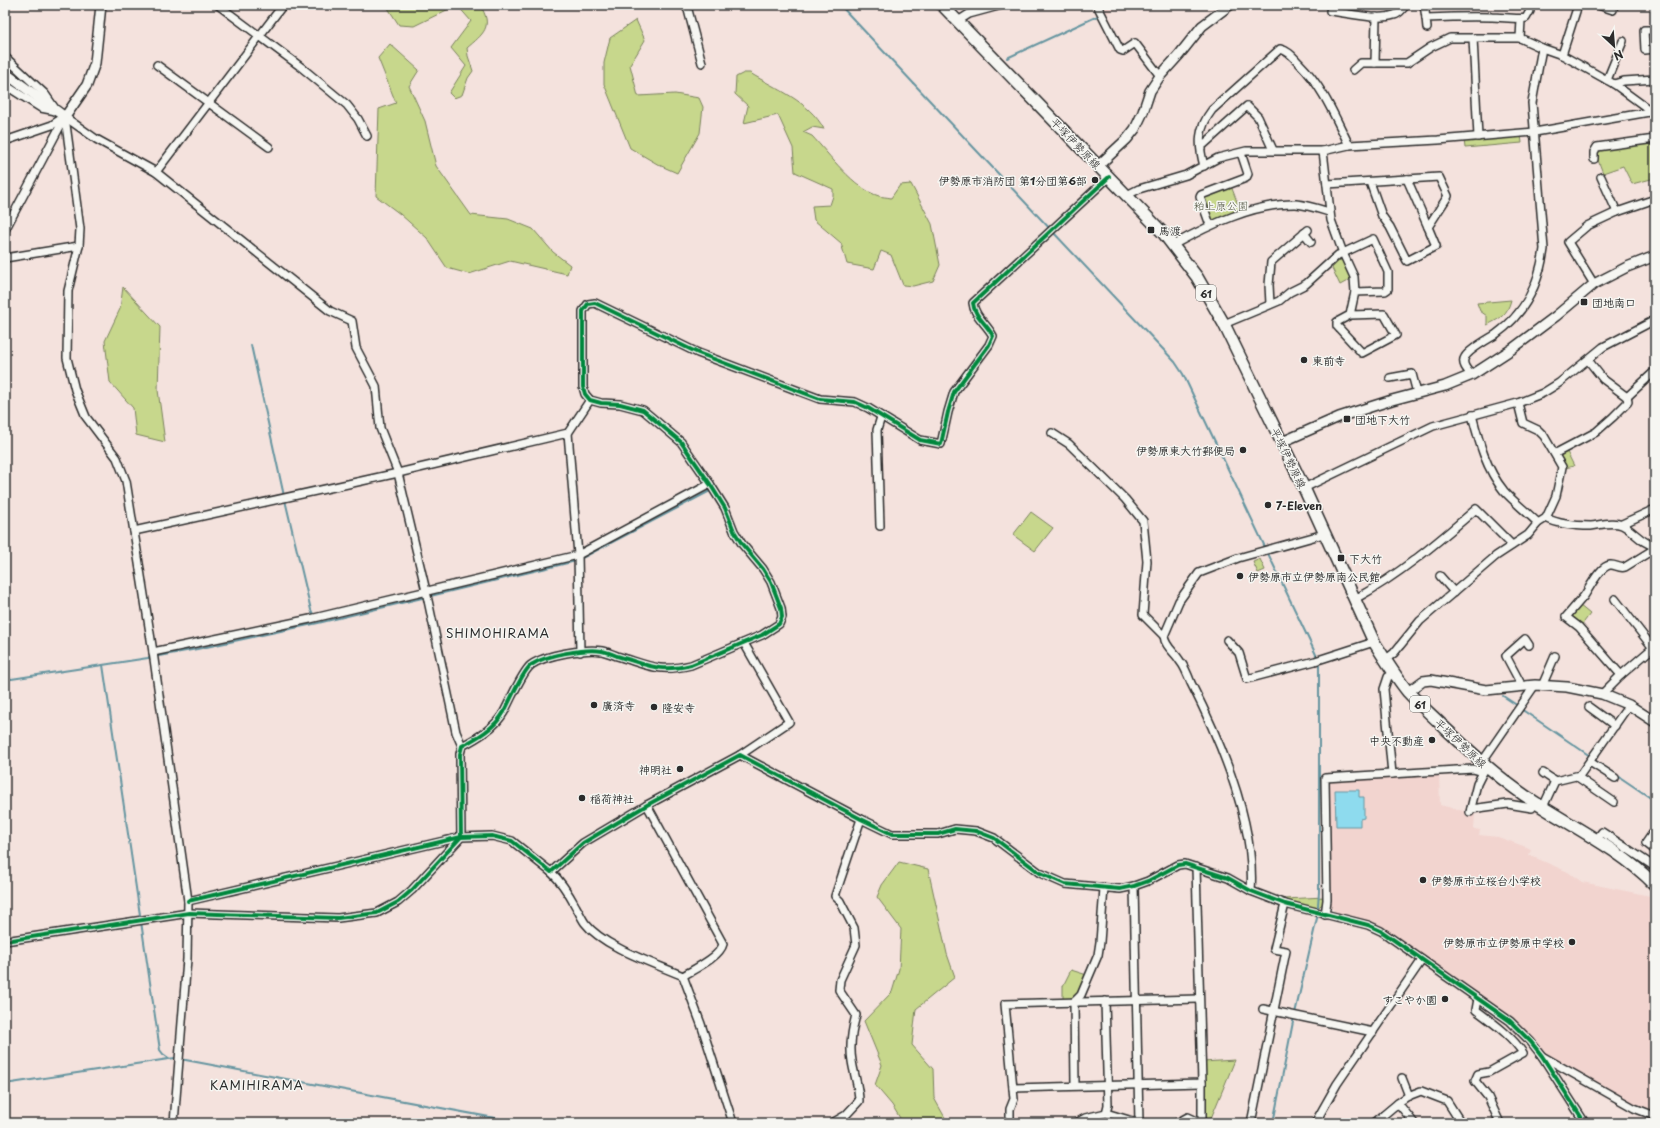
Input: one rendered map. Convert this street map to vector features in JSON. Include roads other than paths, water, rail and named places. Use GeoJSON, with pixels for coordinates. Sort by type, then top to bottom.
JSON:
{"type":"FeatureCollection","features":[{"type":"Feature","properties":{"kind":"main road","name":"平塚伊勢原線"},"geometry":{"type":"LineString","coordinates":[[942,5],[1174,245],[1197,278],[1224,324],[1282,442],[1374,642],[1408,692],[1484,767],[1540,805],[1596,840],[1643,873],[1655,885]]}},
{"type":"Feature","properties":{"kind":"street"},"geometry":{"type":"LineString","coordinates":[[5,141],[52,125],[87,85],[95,63],[101,5]]}},
{"type":"Feature","properties":{"kind":"street"},"geometry":{"type":"LineString","coordinates":[[218,5],[301,67],[347,105],[358,119],[367,136]]}},
{"type":"Feature","properties":{"kind":"street"},"geometry":{"type":"LineString","coordinates":[[156,172],[284,5]]}},
{"type":"Feature","properties":{"kind":"street"},"geometry":{"type":"LineString","coordinates":[[684,5],[688,10],[702,63]]}},
{"type":"Feature","properties":{"kind":"street"},"geometry":{"type":"LineString","coordinates":[[958,21],[969,14],[1002,5]]}},
{"type":"Feature","properties":{"kind":"street"},"geometry":{"type":"LineString","coordinates":[[1097,5],[1120,50],[1123,51],[1135,44],[1160,76]]}},
{"type":"Feature","properties":{"kind":"street"},"geometry":{"type":"LineString","coordinates":[[1098,166],[1127,139],[1135,128],[1143,112],[1150,91],[1160,76],[1202,26],[1230,5]]}},
{"type":"Feature","properties":{"kind":"street"},"geometry":{"type":"LineString","coordinates":[[1330,11],[1376,17],[1393,16],[1399,13],[1406,5]]}},
{"type":"Feature","properties":{"kind":"street"},"geometry":{"type":"LineString","coordinates":[[1424,5],[1427,28]]}},
{"type":"Feature","properties":{"kind":"street"},"geometry":{"type":"LineString","coordinates":[[1426,18],[1462,16],[1510,17],[1521,20],[1526,18],[1530,11],[1528,5]]}},
{"type":"Feature","properties":{"kind":"street"},"geometry":{"type":"LineString","coordinates":[[1562,55],[1578,5]]}},
{"type":"Feature","properties":{"kind":"street"},"geometry":{"type":"LineString","coordinates":[[1598,5],[1613,10],[1614,5]]}},
{"type":"Feature","properties":{"kind":"street"},"geometry":{"type":"LineString","coordinates":[[1375,63],[1376,17]]}},
{"type":"Feature","properties":{"kind":"street"},"geometry":{"type":"LineString","coordinates":[[1520,38],[1521,20]]}},
{"type":"Feature","properties":{"kind":"street"},"geometry":{"type":"LineString","coordinates":[[1655,30],[1644,30],[1645,50],[1655,49]]}},
{"type":"Feature","properties":{"kind":"street"},"geometry":{"type":"LineString","coordinates":[[1353,70],[1361,63],[1407,63],[1432,47],[1450,38],[1520,38],[1562,55],[1614,84],[1653,111]]}},
{"type":"Feature","properties":{"kind":"street"},"geometry":{"type":"LineString","coordinates":[[1473,38],[1478,137]]}},
{"type":"Feature","properties":{"kind":"street"},"geometry":{"type":"LineString","coordinates":[[1606,80],[1623,40]]}},
{"type":"Feature","properties":{"kind":"street"},"geometry":{"type":"LineString","coordinates":[[1472,375],[1467,371],[1464,364],[1464,358],[1469,352],[1505,328],[1523,308],[1541,270],[1544,249],[1532,103],[1542,48]]}},
{"type":"Feature","properties":{"kind":"street"},"geometry":{"type":"LineString","coordinates":[[1204,166],[1200,153],[1200,131],[1209,114],[1280,49],[1287,50],[1323,92],[1349,145]]}},
{"type":"Feature","properties":{"kind":"street"},"geometry":{"type":"LineString","coordinates":[[5,57],[45,94],[61,114],[80,222],[79,246],[68,291],[67,358],[76,390],[86,417],[117,458],[123,471],[134,531],[153,652],[189,913],[187,959],[174,1123]]}},
{"type":"Feature","properties":{"kind":"street"},"geometry":{"type":"LineString","coordinates":[[157,65],[208,104],[269,147]]}},
{"type":"Feature","properties":{"kind":"street"},"geometry":{"type":"LineString","coordinates":[[5,73],[96,139],[156,172],[330,310],[352,321],[356,348],[376,386],[380,428],[398,473],[426,591],[456,732],[462,746],[460,754],[461,837],[412,890],[398,902],[377,913],[338,918],[189,913],[5,940]]}},
{"type":"Feature","properties":{"kind":"street"},"geometry":{"type":"LineString","coordinates":[[1614,84],[1624,81],[1655,79]]}},
{"type":"Feature","properties":{"kind":"street"},"geometry":{"type":"LineString","coordinates":[[5,85],[41,108],[61,114]]}},
{"type":"Feature","properties":{"kind":"street"},"geometry":{"type":"LineString","coordinates":[[1201,147],[1247,106],[1258,117],[1273,150]]}},
{"type":"Feature","properties":{"kind":"street"},"geometry":{"type":"LineString","coordinates":[[1127,195],[1139,189],[1186,175],[1218,158],[1241,153],[1273,150],[1323,150],[1349,145],[1535,132],[1653,111]]}},
{"type":"Feature","properties":{"kind":"street"},"geometry":{"type":"LineString","coordinates":[[5,230],[61,114]]}},
{"type":"Feature","properties":{"kind":"street"},"geometry":{"type":"LineString","coordinates":[[1594,159],[1594,152],[1597,147],[1655,139]]}},
{"type":"Feature","properties":{"kind":"street"},"geometry":{"type":"LineString","coordinates":[[1323,150],[1329,212],[1343,253],[1354,278],[1355,292],[1350,315],[1337,322],[1337,326],[1362,353],[1396,335],[1384,314],[1350,315]]}},
{"type":"Feature","properties":{"kind":"street"},"geometry":{"type":"LineString","coordinates":[[1210,226],[1200,197],[1201,195],[1246,178],[1248,174],[1241,153]]}},
{"type":"Feature","properties":{"kind":"street"},"geometry":{"type":"LineString","coordinates":[[462,746],[478,738],[503,714],[516,687],[530,665],[545,658],[571,652],[602,651],[647,666],[668,669],[691,665],[762,635],[779,624],[782,617],[781,608],[771,582],[763,569],[742,544],[710,484],[681,442],[643,410],[620,404],[601,403],[590,400],[585,394],[583,387],[583,312],[588,304],[595,303],[698,353],[820,399],[855,402],[868,408],[920,440],[941,444],[954,392],[989,345],[993,336],[989,328],[974,310],[973,303],[1109,177]]}},
{"type":"Feature","properties":{"kind":"street"},"geometry":{"type":"LineString","coordinates":[[1327,184],[1439,177],[1448,196],[1428,227]]}},
{"type":"Feature","properties":{"kind":"street"},"geometry":{"type":"LineString","coordinates":[[1601,177],[1617,212]]}},
{"type":"Feature","properties":{"kind":"street"},"geometry":{"type":"LineString","coordinates":[[1370,182],[1382,216],[1390,227],[1407,261],[1436,246],[1407,179]]}},
{"type":"Feature","properties":{"kind":"street"},"geometry":{"type":"LineString","coordinates":[[1594,284],[1568,242],[1587,226],[1617,212],[1655,199]]}},
{"type":"Feature","properties":{"kind":"street"},"geometry":{"type":"LineString","coordinates":[[1174,245],[1210,226],[1274,205],[1298,204],[1329,212]]}},
{"type":"Feature","properties":{"kind":"street"},"geometry":{"type":"LineString","coordinates":[[1270,304],[1269,285],[1271,262],[1306,232],[1311,242]]}},
{"type":"Feature","properties":{"kind":"street"},"geometry":{"type":"LineString","coordinates":[[1224,324],[1279,301],[1290,292],[1306,284],[1338,255],[1373,239],[1388,272],[1388,289],[1385,291],[1355,292]]}},
{"type":"Feature","properties":{"kind":"street"},"geometry":{"type":"LineString","coordinates":[[5,258],[79,246]]}},
{"type":"Feature","properties":{"kind":"street"},"geometry":{"type":"LineString","coordinates":[[1282,442],[1339,417],[1445,386],[1472,375],[1512,349],[1556,316],[1594,284],[1627,267],[1655,256]]}},
{"type":"Feature","properties":{"kind":"street"},"geometry":{"type":"LineString","coordinates":[[1304,488],[1433,426],[1518,403],[1543,393],[1559,383],[1603,347],[1655,320]]}},
{"type":"Feature","properties":{"kind":"street"},"geometry":{"type":"LineString","coordinates":[[1556,453],[1596,432],[1614,417],[1628,402],[1627,397],[1603,379],[1588,360]]}},
{"type":"Feature","properties":{"kind":"street"},"geometry":{"type":"LineString","coordinates":[[1390,378],[1412,371],[1417,393]]}},
{"type":"Feature","properties":{"kind":"street"},"geometry":{"type":"LineString","coordinates":[[1627,397],[1655,371]]}},
{"type":"Feature","properties":{"kind":"street"},"geometry":{"type":"LineString","coordinates":[[580,652],[578,555],[568,433],[590,400]]}},
{"type":"Feature","properties":{"kind":"street"},"geometry":{"type":"LineString","coordinates":[[1385,660],[1394,653],[1420,621],[1496,556],[1528,534],[1538,522],[1546,518],[1556,496],[1562,467],[1556,453],[1538,430],[1523,423],[1518,403]]}},
{"type":"Feature","properties":{"kind":"street"},"geometry":{"type":"LineString","coordinates":[[1472,415],[1481,448],[1492,474],[1505,491],[1538,522]]}},
{"type":"Feature","properties":{"kind":"street"},"geometry":{"type":"LineString","coordinates":[[880,526],[877,430],[881,417]]}},
{"type":"Feature","properties":{"kind":"street"},"geometry":{"type":"LineString","coordinates":[[134,531],[398,473],[568,433]]}},
{"type":"Feature","properties":{"kind":"street"},"geometry":{"type":"LineString","coordinates":[[1052,433],[1069,444],[1125,499],[1143,521],[1147,561],[1143,615],[1164,636]]}},
{"type":"Feature","properties":{"kind":"street"},"geometry":{"type":"LineString","coordinates":[[153,652],[310,619],[578,555],[710,484]]}},
{"type":"Feature","properties":{"kind":"street"},"geometry":{"type":"LineString","coordinates":[[1354,600],[1400,571],[1476,509],[1512,545]]}},
{"type":"Feature","properties":{"kind":"street"},"geometry":{"type":"LineString","coordinates":[[1546,518],[1553,521],[1589,526],[1614,523],[1622,524],[1655,509]]}},
{"type":"Feature","properties":{"kind":"street"},"geometry":{"type":"LineString","coordinates":[[1621,675],[1580,627],[1566,617],[1585,595],[1593,580],[1606,567],[1610,565],[1621,568],[1625,567],[1651,551],[1654,547],[1637,537],[1622,524]]}},
{"type":"Feature","properties":{"kind":"street"},"geometry":{"type":"LineString","coordinates":[[1252,891],[1253,873],[1251,850],[1236,790],[1216,735],[1202,704],[1180,660],[1165,643],[1164,636],[1179,601],[1199,573],[1238,558],[1324,534]]}},
{"type":"Feature","properties":{"kind":"street"},"geometry":{"type":"LineString","coordinates":[[1440,576],[1454,592]]}},
{"type":"Feature","properties":{"kind":"street"},"geometry":{"type":"LineString","coordinates":[[1602,694],[1621,675],[1654,647],[1615,598]]}},
{"type":"Feature","properties":{"kind":"street"},"geometry":{"type":"LineString","coordinates":[[1227,640],[1239,654],[1247,679],[1315,661],[1374,642]]}},
{"type":"Feature","properties":{"kind":"street"},"geometry":{"type":"LineString","coordinates":[[1522,686],[1506,656],[1525,640]]}},
{"type":"Feature","properties":{"kind":"street"},"geometry":{"type":"LineString","coordinates":[[551,872],[583,843],[647,805],[740,755],[789,722],[744,643]]}},
{"type":"Feature","properties":{"kind":"street"},"geometry":{"type":"LineString","coordinates":[[1556,656],[1484,767],[1477,784],[1470,811],[1508,804],[1532,808],[1540,805],[1555,781],[1580,775],[1629,705]]}},
{"type":"Feature","properties":{"kind":"street"},"geometry":{"type":"LineString","coordinates":[[1392,774],[1384,689],[1388,676],[1394,672]]}},
{"type":"Feature","properties":{"kind":"street"},"geometry":{"type":"LineString","coordinates":[[1408,692],[1423,682],[1431,680],[1486,690],[1538,685],[1567,687],[1602,694],[1629,705],[1655,722]]}},
{"type":"Feature","properties":{"kind":"street"},"geometry":{"type":"LineString","coordinates":[[1589,707],[1615,726]]}},
{"type":"Feature","properties":{"kind":"street"},"geometry":{"type":"LineString","coordinates":[[740,755],[892,834],[938,834],[955,829],[976,831],[994,838],[1040,873],[1065,884],[1093,885],[1104,888],[1120,889],[1148,881],[1178,865],[1185,864],[1228,878],[1252,891],[1285,904],[1368,925],[1381,931],[1510,1021],[1531,1042],[1542,1056],[1585,1123]]}},
{"type":"Feature","properties":{"kind":"street"},"geometry":{"type":"LineString","coordinates":[[1590,762],[1615,778]]}},
{"type":"Feature","properties":{"kind":"street"},"geometry":{"type":"LineString","coordinates":[[1325,915],[1327,900],[1325,778],[1473,769],[1484,767]]}},
{"type":"Feature","properties":{"kind":"street"},"geometry":{"type":"LineString","coordinates":[[1543,773],[1555,781]]}},
{"type":"Feature","properties":{"kind":"street"},"geometry":{"type":"LineString","coordinates":[[1578,776],[1614,802]]}},
{"type":"Feature","properties":{"kind":"street"},"geometry":{"type":"LineString","coordinates":[[647,805],[723,944],[722,949],[710,960],[683,976]]}},
{"type":"Feature","properties":{"kind":"street"},"geometry":{"type":"LineString","coordinates":[[832,1123],[846,1115],[859,1101],[859,1090],[850,1044],[856,1015],[839,990],[840,980],[856,945],[854,928],[840,901],[835,896],[861,819]]}},
{"type":"Feature","properties":{"kind":"street"},"geometry":{"type":"LineString","coordinates":[[1655,830],[1646,843],[1655,850]]}},
{"type":"Feature","properties":{"kind":"street"},"geometry":{"type":"LineString","coordinates":[[1596,840],[1602,832],[1655,867]]}},
{"type":"Feature","properties":{"kind":"street"},"geometry":{"type":"LineString","coordinates":[[188,901],[461,837],[492,836],[512,842],[559,880],[568,892],[585,923],[595,932],[614,946],[683,976],[701,1024],[733,1123]]}},
{"type":"Feature","properties":{"kind":"street"},"geometry":{"type":"LineString","coordinates":[[1177,1123],[1188,1117],[1202,1123],[1196,867]]}},
{"type":"Feature","properties":{"kind":"street"},"geometry":{"type":"LineString","coordinates":[[1076,1123],[1085,1118],[1106,1113],[1140,1123],[1134,886]]}},
{"type":"Feature","properties":{"kind":"street"},"geometry":{"type":"LineString","coordinates":[[1075,1085],[1074,1002],[1081,995],[1098,955],[1104,888]]}},
{"type":"Feature","properties":{"kind":"street"},"geometry":{"type":"LineString","coordinates":[[1251,1123],[1286,951],[1274,949],[1285,904]]}},
{"type":"Feature","properties":{"kind":"street"},"geometry":{"type":"LineString","coordinates":[[1315,1123],[1337,1084],[1422,960]]}},
{"type":"Feature","properties":{"kind":"street"},"geometry":{"type":"LineString","coordinates":[[1010,1123],[1010,1109],[1014,1099],[1005,1004],[1199,999]]}},
{"type":"Feature","properties":{"kind":"street"},"geometry":{"type":"LineString","coordinates":[[1478,999],[1476,1010],[1505,1032],[1517,1044],[1523,1053],[1489,1072],[1478,1074],[1475,1081],[1488,1097],[1500,1123]]}},
{"type":"Feature","properties":{"kind":"street"},"geometry":{"type":"LineString","coordinates":[[1105,1001],[1108,1105],[1106,1113]]}},
{"type":"Feature","properties":{"kind":"street"},"geometry":{"type":"LineString","coordinates":[[1263,1009],[1373,1032]]}},
{"type":"Feature","properties":{"kind":"street"},"geometry":{"type":"LineString","coordinates":[[1542,1056],[1634,1108],[1655,1115]]}},
{"type":"Feature","properties":{"kind":"street"},"geometry":{"type":"LineString","coordinates":[[1402,1078],[1409,1096]]}},
{"type":"Feature","properties":{"kind":"street"},"geometry":{"type":"LineString","coordinates":[[1013,1088],[1075,1085],[1202,1083]]}},
{"type":"Feature","properties":{"kind":"street"},"geometry":{"type":"LineString","coordinates":[[1374,1123],[1398,1103],[1421,1091],[1447,1101],[1461,1123]]}},
{"type":"Feature","properties":{"kind":"street"},"geometry":{"type":"LineString","coordinates":[[1398,1103],[1414,1123]]}},
{"type":"Feature","properties":{"kind":"water"},"geometry":{"type":"Polygon","coordinates":[[[1335,790],[1359,790],[1359,797],[1364,797],[1364,818],[1360,819],[1360,826],[1336,826],[1335,790]]]}},
{"type":"Feature","properties":{"kind":"waterway"},"geometry":{"type":"LineString","coordinates":[[840,5],[1175,362],[1183,374],[1319,661],[1319,892],[1317,918],[1293,1022],[1273,1123]]}},
{"type":"Feature","properties":{"kind":"waterway"},"geometry":{"type":"LineString","coordinates":[[1007,58],[1100,15]]}},
{"type":"Feature","properties":{"kind":"waterway"},"geometry":{"type":"LineString","coordinates":[[251,345],[284,496]]}},
{"type":"Feature","properties":{"kind":"waterway"},"geometry":{"type":"LineString","coordinates":[[580,559],[710,491]]}},
{"type":"Feature","properties":{"kind":"waterway"},"geometry":{"type":"LineString","coordinates":[[285,500],[311,610],[314,616]]}},
{"type":"Feature","properties":{"kind":"waterway"},"geometry":{"type":"LineString","coordinates":[[5,680],[197,649],[318,623],[576,561]]}},
{"type":"Feature","properties":{"kind":"waterway"},"geometry":{"type":"LineString","coordinates":[[103,665],[160,1050],[170,1059]]}},
{"type":"Feature","properties":{"kind":"waterway"},"geometry":{"type":"LineString","coordinates":[[1503,696],[1518,706]]}},
{"type":"Feature","properties":{"kind":"waterway"},"geometry":{"type":"LineString","coordinates":[[1521,709],[1590,756]]}},
{"type":"Feature","properties":{"kind":"waterway"},"geometry":{"type":"LineString","coordinates":[[1593,759],[1655,801]]}},
{"type":"Feature","properties":{"kind":"waterway"},"geometry":{"type":"LineString","coordinates":[[5,1084],[175,1058],[521,1123]]}},
{"type":"Feature","properties":{"kind":"place","name":"伊勢原市消防団 第1分団第6部"},"geometry":{"type":"Point","coordinates":[1095,180]}},
{"type":"Feature","properties":{"kind":"place","name":"馬渡"},"geometry":{"type":"Point","coordinates":[1151,230]}},
{"type":"Feature","properties":{"kind":"place","name":"団地南口"},"geometry":{"type":"Point","coordinates":[1584,302]}},
{"type":"Feature","properties":{"kind":"place","name":"東前寺"},"geometry":{"type":"Point","coordinates":[1304,360]}},
{"type":"Feature","properties":{"kind":"place","name":"団地下大竹"},"geometry":{"type":"Point","coordinates":[1347,419]}},
{"type":"Feature","properties":{"kind":"place","name":"伊勢原東大竹郵便局"},"geometry":{"type":"Point","coordinates":[1243,450]}},
{"type":"Feature","properties":{"kind":"place","name":"7-Eleven"},"geometry":{"type":"Point","coordinates":[1268,505]}},
{"type":"Feature","properties":{"kind":"place","name":"下大竹"},"geometry":{"type":"Point","coordinates":[1341,558]}},
{"type":"Feature","properties":{"kind":"place","name":"伊勢原市立伊勢原南公民館"},"geometry":{"type":"Point","coordinates":[1240,576]}},
{"type":"Feature","properties":{"kind":"place","name":"廣済寺"},"geometry":{"type":"Point","coordinates":[594,705]}},
{"type":"Feature","properties":{"kind":"place","name":"隆安寺"},"geometry":{"type":"Point","coordinates":[654,707]}},
{"type":"Feature","properties":{"kind":"place","name":"中央不動産"},"geometry":{"type":"Point","coordinates":[1432,740]}},
{"type":"Feature","properties":{"kind":"place","name":"神明社"},"geometry":{"type":"Point","coordinates":[680,769]}},
{"type":"Feature","properties":{"kind":"place","name":"稲荷神社"},"geometry":{"type":"Point","coordinates":[582,798]}},
{"type":"Feature","properties":{"kind":"place","name":"伊勢原市立桜台小学校"},"geometry":{"type":"Point","coordinates":[1423,880]}},
{"type":"Feature","properties":{"kind":"place","name":"伊勢原市立伊勢原中学校"},"geometry":{"type":"Point","coordinates":[1572,942]}},
{"type":"Feature","properties":{"kind":"place","name":"すこやか園"},"geometry":{"type":"Point","coordinates":[1445,999]}},
{"type":"Feature","properties":{"kind":"district","name":"SHIMOHIRAMA"},"geometry":{"type":"Point","coordinates":[498,633]}},
{"type":"Feature","properties":{"kind":"district","name":"KAMIHIRAMA"},"geometry":{"type":"Point","coordinates":[257,1085]}},
{"type":"Feature","properties":{"kind":"park label","name":"粕上原公園"},"geometry":{"type":"Point","coordinates":[1221,205]}}]}
